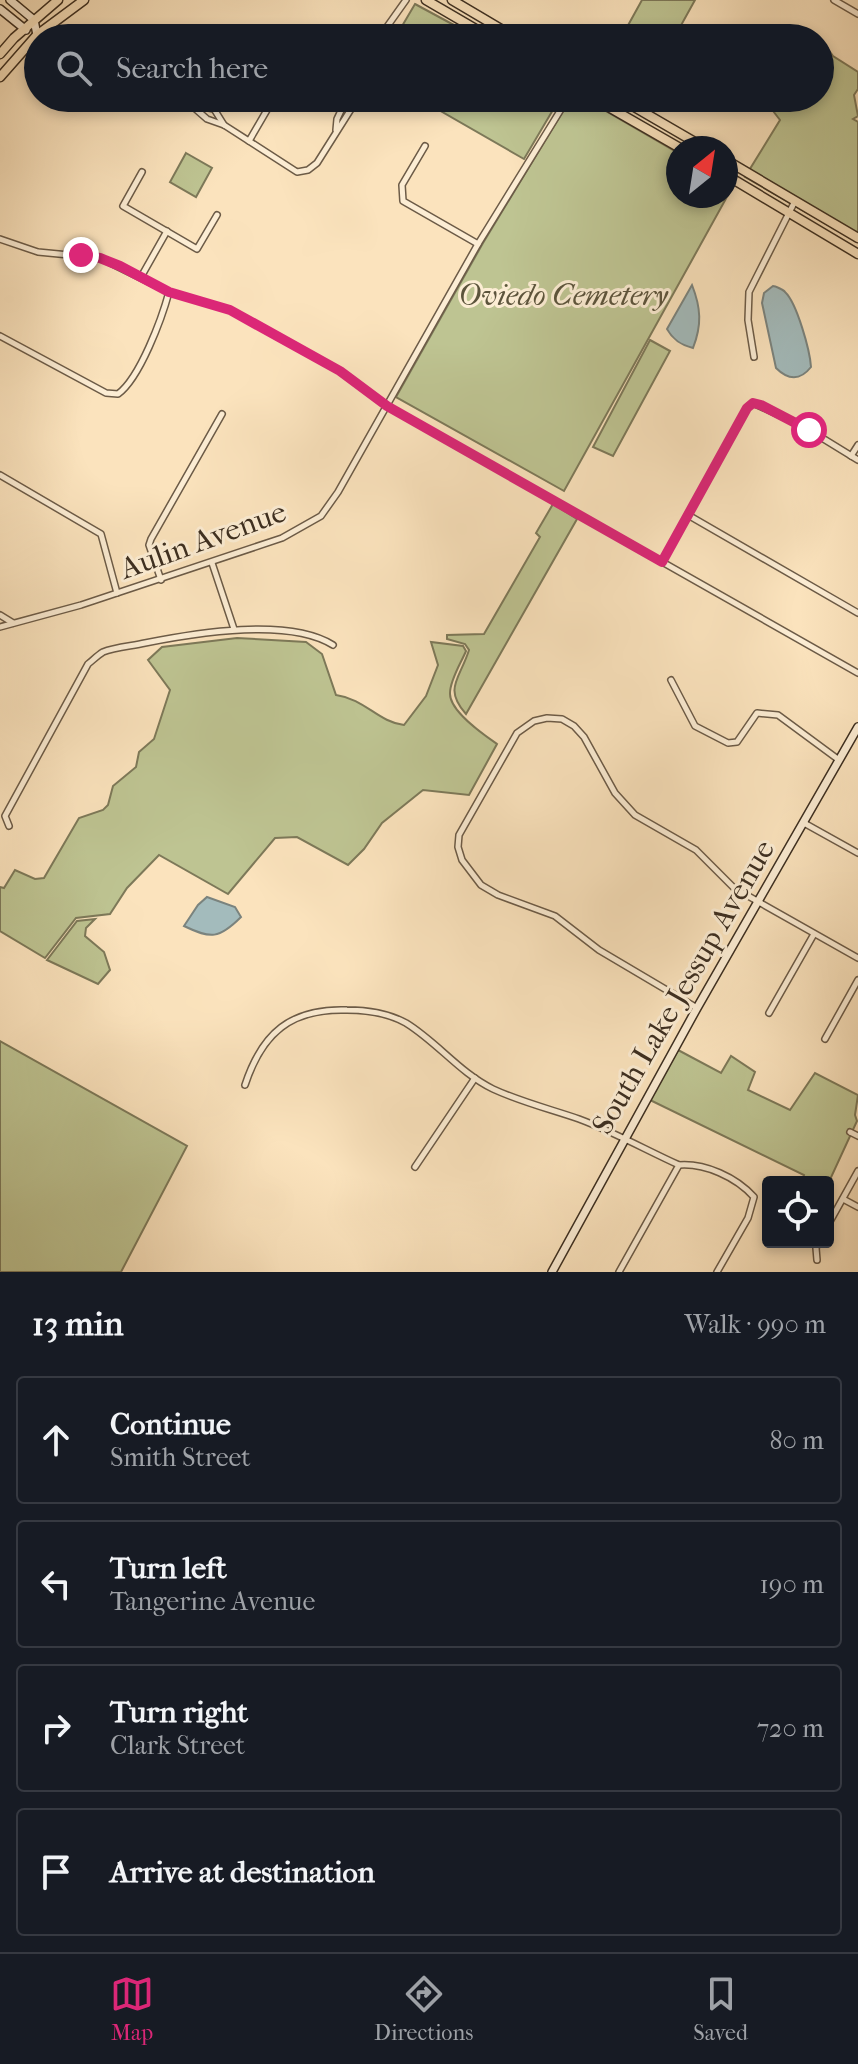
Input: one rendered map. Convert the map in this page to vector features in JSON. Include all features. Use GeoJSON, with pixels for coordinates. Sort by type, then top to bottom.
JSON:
{"type":"FeatureCollection","features":[{"type":"Feature","properties":{"kind":"main road"},"geometry":{"type":"LineString","coordinates":[[30,24],[58,0]]}},
{"type":"Feature","properties":{"kind":"main road"},"geometry":{"type":"LineString","coordinates":[[52,24],[84,0]]}},
{"type":"Feature","properties":{"kind":"main road"},"geometry":{"type":"LineString","coordinates":[[426,0],[467,24]]}},
{"type":"Feature","properties":{"kind":"main road"},"geometry":{"type":"LineString","coordinates":[[452,0],[492,24]]}},
{"type":"Feature","properties":{"kind":"main road"},"geometry":{"type":"LineString","coordinates":[[0,54],[24,29]]}},
{"type":"Feature","properties":{"kind":"main road"},"geometry":{"type":"LineString","coordinates":[[0,77],[24,50]]}},
{"type":"Feature","properties":{"kind":"main road"},"geometry":{"type":"LineString","coordinates":[[617,112],[666,140]]}},
{"type":"Feature","properties":{"kind":"main road"},"geometry":{"type":"LineString","coordinates":[[643,112],[684,136]]}},
{"type":"Feature","properties":{"kind":"main road"},"geometry":{"type":"LineString","coordinates":[[738,167],[858,238]]}},
{"type":"Feature","properties":{"kind":"main road"},"geometry":{"type":"LineString","coordinates":[[738,182],[858,254]]}},
{"type":"Feature","properties":{"kind":"street"},"geometry":{"type":"LineString","coordinates":[[10,0],[35,24]]}},
{"type":"Feature","properties":{"kind":"street"},"geometry":{"type":"LineString","coordinates":[[389,24],[406,0]]}},
{"type":"Feature","properties":{"kind":"street"},"geometry":{"type":"LineString","coordinates":[[834,0],[858,14]]}},
{"type":"Feature","properties":{"kind":"street"},"geometry":{"type":"LineString","coordinates":[[0,9],[24,29]]}},
{"type":"Feature","properties":{"kind":"street"},"geometry":{"type":"LineString","coordinates":[[200,112],[297,172],[308,170],[317,163],[348,112]]}},
{"type":"Feature","properties":{"kind":"street"},"geometry":{"type":"LineString","coordinates":[[216,112],[224,125]]}},
{"type":"Feature","properties":{"kind":"street"},"geometry":{"type":"LineString","coordinates":[[249,141],[266,112]]}},
{"type":"Feature","properties":{"kind":"street"},"geometry":{"type":"LineString","coordinates":[[336,130],[340,112]]}},
{"type":"Feature","properties":{"kind":"street","name":"Aulin Avenue"},"geometry":{"type":"LineString","coordinates":[[0,627],[212,563],[282,538],[321,516],[338,492],[478,244],[559,112]]}},
{"type":"Feature","properties":{"kind":"street"},"geometry":{"type":"LineString","coordinates":[[425,146],[402,185],[403,201],[478,244]]}},
{"type":"Feature","properties":{"kind":"street"},"geometry":{"type":"LineString","coordinates":[[142,172],[123,206],[197,249],[217,215]]}},
{"type":"Feature","properties":{"kind":"street"},"geometry":{"type":"LineString","coordinates":[[754,357],[748,320],[749,292],[796,200]]}},
{"type":"Feature","properties":{"kind":"street"},"geometry":{"type":"LineString","coordinates":[[141,277],[167,231]]}},
{"type":"Feature","properties":{"kind":"street"},"geometry":{"type":"LineString","coordinates":[[0,239],[38,252],[100,258],[169,292],[230,310],[340,371],[387,406],[858,673]]}},
{"type":"Feature","properties":{"kind":"street"},"geometry":{"type":"LineString","coordinates":[[0,336],[106,393],[118,394],[127,386],[158,328],[169,292]]}},
{"type":"Feature","properties":{"kind":"street"},"geometry":{"type":"LineString","coordinates":[[662,562],[747,408],[753,403],[801,425],[858,460]]}},
{"type":"Feature","properties":{"kind":"street"},"geometry":{"type":"LineString","coordinates":[[161,580],[149,545],[151,539],[222,414]]}},
{"type":"Feature","properties":{"kind":"street"},"geometry":{"type":"LineString","coordinates":[[851,456],[858,445]]}},
{"type":"Feature","properties":{"kind":"street"},"geometry":{"type":"LineString","coordinates":[[0,475],[101,534],[117,594]]}},
{"type":"Feature","properties":{"kind":"street"},"geometry":{"type":"LineString","coordinates":[[688,515],[858,613]]}},
{"type":"Feature","properties":{"kind":"street"},"geometry":{"type":"LineString","coordinates":[[212,563],[234,629]]}},
{"type":"Feature","properties":{"kind":"street"},"geometry":{"type":"LineString","coordinates":[[0,615],[14,624]]}},
{"type":"Feature","properties":{"kind":"street"},"geometry":{"type":"LineString","coordinates":[[9,826],[5,816],[88,664],[101,653],[184,635],[234,629],[302,634],[320,637],[333,645]]}},
{"type":"Feature","properties":{"kind":"street"},"geometry":{"type":"LineString","coordinates":[[671,680],[695,726],[728,743],[737,742],[757,713],[778,715],[839,760]]}},
{"type":"Feature","properties":{"kind":"street"},"geometry":{"type":"LineString","coordinates":[[697,1008],[599,950],[555,916],[498,895],[481,885],[467,867],[458,847],[459,835],[511,741],[523,727],[547,718],[562,719],[574,726],[584,737],[615,793],[635,815],[696,850],[725,880],[759,903],[858,958]]}},
{"type":"Feature","properties":{"kind":"street","name":"South Lake Jessup Avenue"},"geometry":{"type":"LineString","coordinates":[[552,1272],[697,1008],[858,727]]}},
{"type":"Feature","properties":{"kind":"street"},"geometry":{"type":"LineString","coordinates":[[804,823],[858,853]]}},
{"type":"Feature","properties":{"kind":"street"},"geometry":{"type":"LineString","coordinates":[[769,1013],[814,934]]}},
{"type":"Feature","properties":{"kind":"street"},"geometry":{"type":"LineString","coordinates":[[825,1039],[858,980]]}},
{"type":"Feature","properties":{"kind":"street"},"geometry":{"type":"LineString","coordinates":[[245,1085],[253,1061],[266,1041],[292,1019],[324,1009],[366,1010],[390,1015],[422,1035],[475,1078],[525,1103],[580,1120],[679,1165],[705,1167],[748,1190],[754,1197],[748,1218],[717,1272]]}},
{"type":"Feature","properties":{"kind":"street"},"geometry":{"type":"LineString","coordinates":[[415,1167],[475,1078]]}},
{"type":"Feature","properties":{"kind":"street"},"geometry":{"type":"LineString","coordinates":[[850,1132],[858,1136]]}},
{"type":"Feature","properties":{"kind":"street"},"geometry":{"type":"LineString","coordinates":[[619,1272],[679,1165]]}},
{"type":"Feature","properties":{"kind":"street"},"geometry":{"type":"LineString","coordinates":[[834,1215],[858,1171]]}},
{"type":"Feature","properties":{"kind":"street"},"geometry":{"type":"LineString","coordinates":[[843,1199],[858,1207]]}},
{"type":"Feature","properties":{"kind":"street"},"geometry":{"type":"LineString","coordinates":[[816,1248],[817,1260]]}},
{"type":"Feature","properties":{"kind":"green space"},"geometry":{"type":"Polygon","coordinates":[[[642,0],[695,0],[682,24],[629,24],[642,0]]]}},
{"type":"Feature","properties":{"kind":"green space"},"geometry":{"type":"Polygon","coordinates":[[[415,4],[452,24],[403,24],[415,4]]]}},
{"type":"Feature","properties":{"kind":"green space"},"geometry":{"type":"Polygon","coordinates":[[[834,57],[858,72],[858,89],[854,95],[858,116],[853,119],[858,122],[858,242],[745,177],[780,120],[774,112],[834,112],[834,57]]]}},
{"type":"Feature","properties":{"kind":"green space"},"geometry":{"type":"Polygon","coordinates":[[[442,112],[552,112],[524,159],[442,112]]]}},
{"type":"Feature","properties":{"kind":"green space","name":"Oviedo Cemetery"},"geometry":{"type":"Polygon","coordinates":[[[562,112],[607,112],[666,146],[666,208],[721,208],[564,491],[396,397],[483,243],[562,112]]]}},
{"type":"Feature","properties":{"kind":"green space"},"geometry":{"type":"Polygon","coordinates":[[[186,153],[212,168],[196,197],[170,182],[186,153]]]}},
{"type":"Feature","properties":{"kind":"green space"},"geometry":{"type":"Polygon","coordinates":[[[650,340],[670,351],[613,456],[593,447],[650,340]]]}},
{"type":"Feature","properties":{"kind":"green space"},"geometry":{"type":"Polygon","coordinates":[[[553,504],[577,519],[466,714],[454,690],[469,650],[465,644],[447,639],[447,635],[484,634],[540,537],[536,533],[553,504]]]}},
{"type":"Feature","properties":{"kind":"green space"},"geometry":{"type":"Polygon","coordinates":[[[237,638],[306,642],[322,654],[336,695],[355,701],[386,720],[404,725],[426,696],[438,665],[431,642],[463,646],[466,651],[452,683],[451,700],[468,722],[497,744],[469,795],[423,790],[382,823],[348,865],[297,837],[275,838],[228,894],[159,855],[127,888],[110,914],[76,918],[45,958],[0,931],[0,887],[4,888],[15,870],[35,879],[44,878],[79,818],[103,810],[108,805],[113,786],[136,767],[139,752],[154,739],[170,690],[148,660],[162,647],[237,638]]]}},
{"type":"Feature","properties":{"kind":"green space"},"geometry":{"type":"Polygon","coordinates":[[[95,919],[86,928],[85,936],[104,952],[110,970],[98,984],[47,960],[77,921],[95,919]]]}},
{"type":"Feature","properties":{"kind":"green space"},"geometry":{"type":"Polygon","coordinates":[[[0,1041],[187,1146],[121,1272],[0,1272],[0,1041]]]}},
{"type":"Feature","properties":{"kind":"green space"},"geometry":{"type":"Polygon","coordinates":[[[678,1050],[721,1073],[731,1056],[755,1072],[748,1090],[790,1110],[815,1073],[858,1095],[857,1121],[832,1176],[804,1176],[650,1100],[678,1050]]]}},
{"type":"Feature","properties":{"kind":"water"},"geometry":{"type":"Polygon","coordinates":[[[692,285],[699,316],[693,348],[678,342],[667,329],[692,285]]]}},
{"type":"Feature","properties":{"kind":"water"},"geometry":{"type":"Polygon","coordinates":[[[773,286],[783,290],[790,298],[805,339],[811,367],[798,377],[789,377],[776,368],[762,303],[764,293],[773,286]]]}},
{"type":"Feature","properties":{"kind":"water"},"geometry":{"type":"Polygon","coordinates":[[[207,897],[235,907],[241,917],[227,930],[214,935],[184,926],[207,897]]]}},
{"type":"Feature","properties":{"kind":"route"},"geometry":{"type":"LineString","coordinates":[[81,255],[120,266],[169,292],[230,310],[352,378],[387,406],[662,562],[747,408],[753,403],[761,405],[809,430]]}}]}
